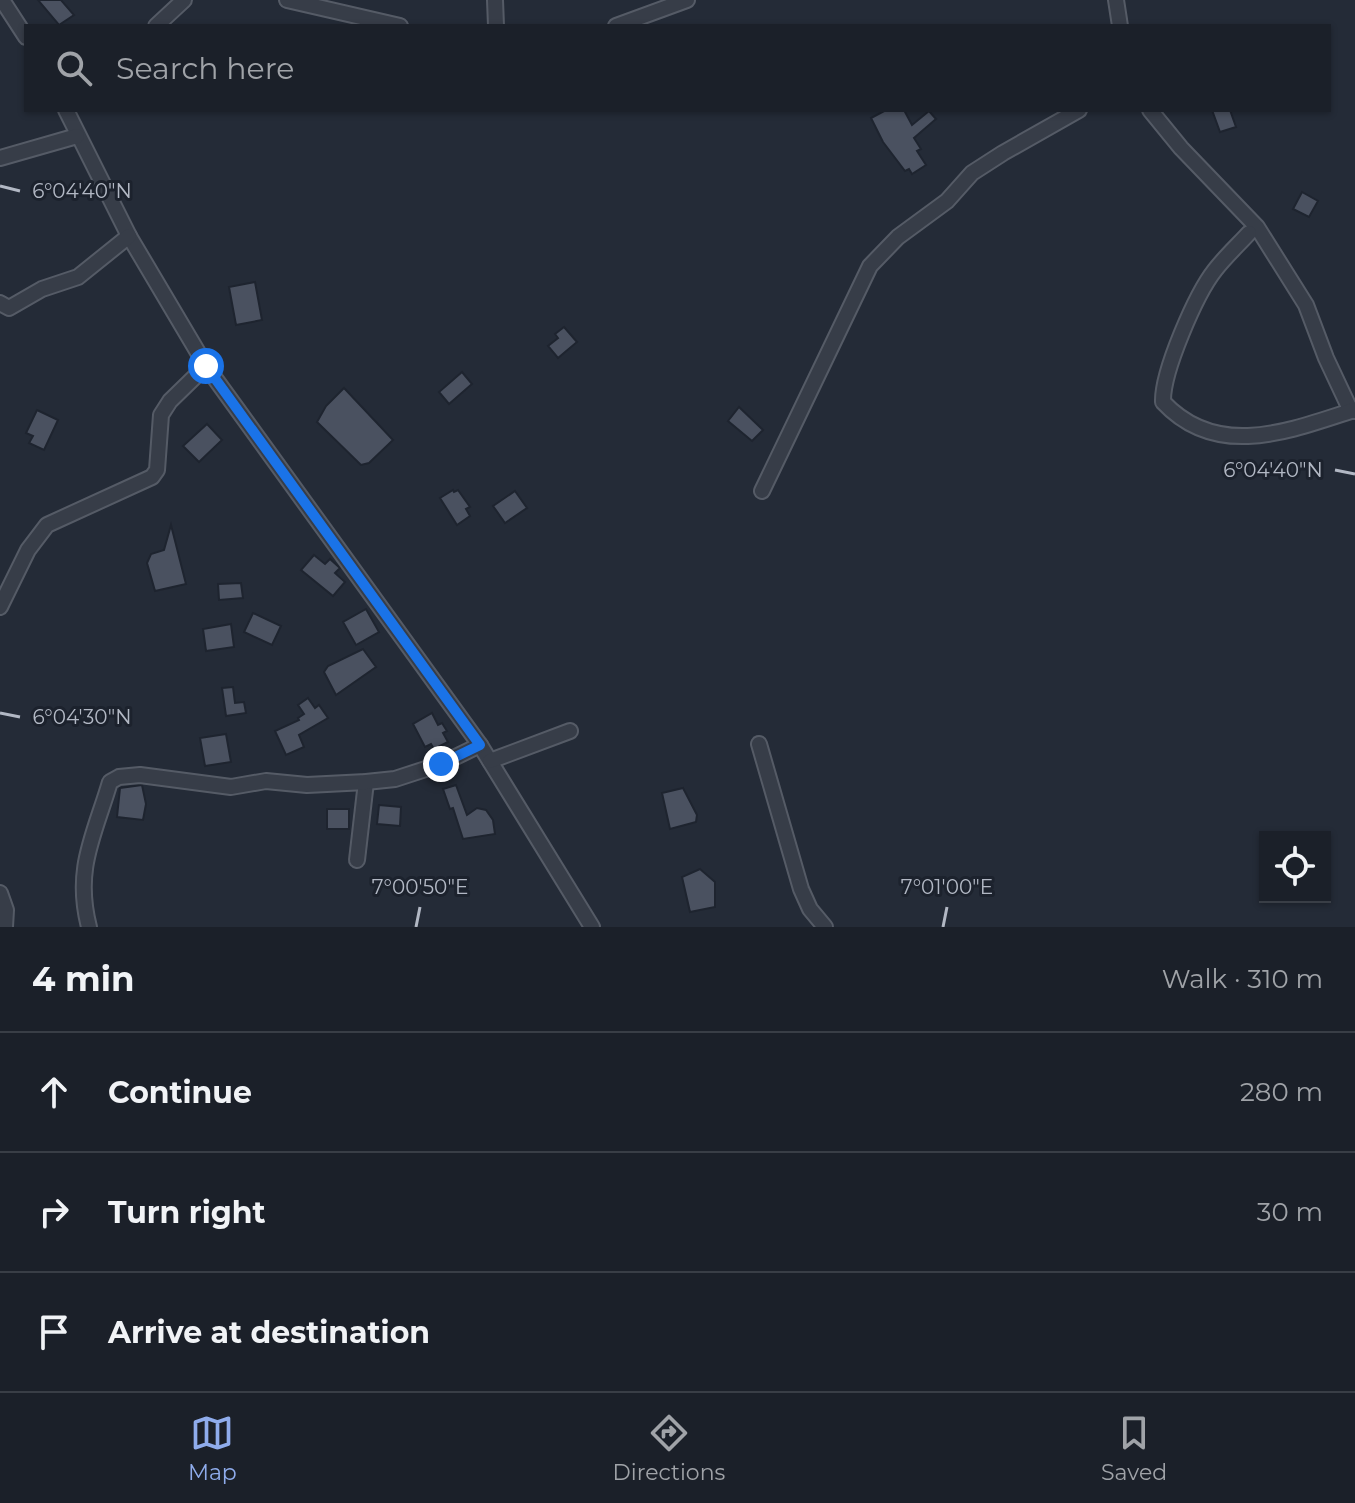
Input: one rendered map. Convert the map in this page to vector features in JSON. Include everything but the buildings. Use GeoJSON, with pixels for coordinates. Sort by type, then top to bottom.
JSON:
{"type":"FeatureCollection","features":[{"type":"Feature","properties":{"kind":"street"},"geometry":{"type":"LineString","coordinates":[[2,0],[24,34]]}},
{"type":"Feature","properties":{"kind":"street"},"geometry":{"type":"LineString","coordinates":[[158,24],[184,0]]}},
{"type":"Feature","properties":{"kind":"street"},"geometry":{"type":"LineString","coordinates":[[287,0],[391,24]]}},
{"type":"Feature","properties":{"kind":"street"},"geometry":{"type":"LineString","coordinates":[[495,0],[496,24]]}},
{"type":"Feature","properties":{"kind":"street"},"geometry":{"type":"LineString","coordinates":[[621,24],[687,0]]}},
{"type":"Feature","properties":{"kind":"street"},"geometry":{"type":"LineString","coordinates":[[1116,0],[1120,24]]}},
{"type":"Feature","properties":{"kind":"street"},"geometry":{"type":"LineString","coordinates":[[67,112],[129,236],[206,366],[480,745],[592,927]]}},
{"type":"Feature","properties":{"kind":"street"},"geometry":{"type":"LineString","coordinates":[[762,491],[870,266],[898,237],[947,201],[972,173],[1075,112]]}},
{"type":"Feature","properties":{"kind":"street"},"geometry":{"type":"LineString","coordinates":[[1152,112],[1181,148],[1257,227],[1306,305],[1326,358],[1349,407],[1354,410]]}},
{"type":"Feature","properties":{"kind":"street"},"geometry":{"type":"LineString","coordinates":[[0,158],[77,136]]}},
{"type":"Feature","properties":{"kind":"street"},"geometry":{"type":"LineString","coordinates":[[1249,233],[1215,270],[1200,295],[1162,391],[1163,402],[1203,430],[1232,437],[1277,432],[1354,410]]}},
{"type":"Feature","properties":{"kind":"street"},"geometry":{"type":"LineString","coordinates":[[0,303],[9,308],[42,289],[78,277],[129,236]]}},
{"type":"Feature","properties":{"kind":"street"},"geometry":{"type":"LineString","coordinates":[[0,607],[28,550],[47,525],[152,477],[157,470],[161,415],[170,401],[206,366]]}},
{"type":"Feature","properties":{"kind":"street"},"geometry":{"type":"LineString","coordinates":[[490,761],[570,731]]}},
{"type":"Feature","properties":{"kind":"street"},"geometry":{"type":"LineString","coordinates":[[759,744],[801,889],[810,909],[825,927]]}},
{"type":"Feature","properties":{"kind":"street"},"geometry":{"type":"LineString","coordinates":[[89,927],[83,902],[83,867],[110,782],[119,777],[140,775],[231,787],[266,781],[307,785],[366,782],[395,779],[441,764],[480,745]]}},
{"type":"Feature","properties":{"kind":"street"},"geometry":{"type":"LineString","coordinates":[[357,860],[366,782]]}},
{"type":"Feature","properties":{"kind":"street"},"geometry":{"type":"LineString","coordinates":[[0,893],[6,910],[5,927]]}},
{"type":"Feature","properties":{"kind":"route"},"geometry":{"type":"LineString","coordinates":[[206,366],[480,745],[441,764]]}}]}
